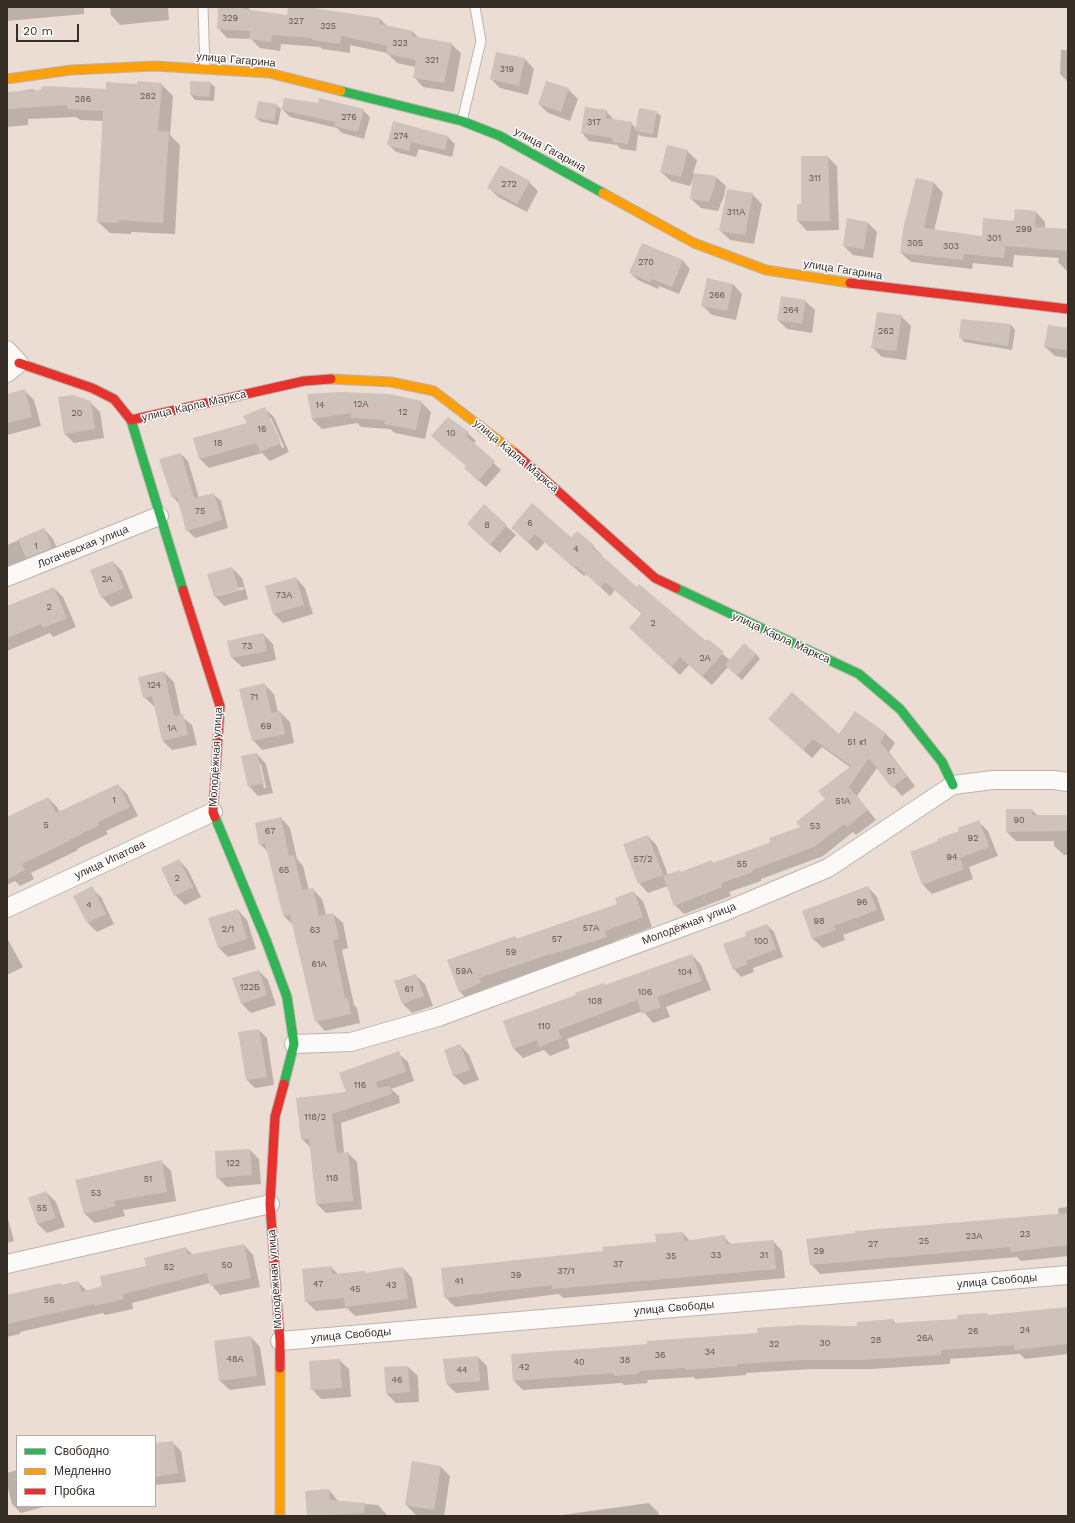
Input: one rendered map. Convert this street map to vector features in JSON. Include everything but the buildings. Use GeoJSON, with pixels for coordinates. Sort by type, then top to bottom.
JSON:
{"type":"FeatureCollection","features":[{"type":"Feature","properties":{"kind":"street","name":"улица Гагарина"},"geometry":{"type":"LineString","coordinates":[[7,79],[78,69],[155,66],[269,73],[462,121],[500,136],[694,243],[766,270],[875,287],[1068,309]]}},
{"type":"Feature","properties":{"kind":"street"},"geometry":{"type":"LineString","coordinates":[[7,350],[13,368]]}},
{"type":"Feature","properties":{"kind":"street","name":"улица Карла Маркса"},"geometry":{"type":"LineString","coordinates":[[13,368],[92,388],[114,399],[131,420],[304,381],[340,379],[391,382],[434,392],[501,441],[656,578],[859,674],[900,709],[942,762],[953,785]]}},
{"type":"Feature","properties":{"kind":"street","name":"Молодёжная улица"},"geometry":{"type":"LineString","coordinates":[[131,420],[158,516],[220,706],[213,812],[266,940],[287,997],[294,1044],[275,1117],[270,1204],[280,1341],[280,1516]]}},
{"type":"Feature","properties":{"kind":"street","name":"Логачевская улица"},"geometry":{"type":"LineString","coordinates":[[7,577],[158,516]]}},
{"type":"Feature","properties":{"kind":"street","name":"Молодёжная улица"},"geometry":{"type":"LineString","coordinates":[[294,1044],[351,1042],[438,1017],[726,911],[828,868],[953,785],[993,780],[1054,780],[1068,782]]}},
{"type":"Feature","properties":{"kind":"street","name":"улица Ипатова"},"geometry":{"type":"LineString","coordinates":[[7,908],[213,812]]}},
{"type":"Feature","properties":{"kind":"street"},"geometry":{"type":"LineString","coordinates":[[7,1264],[270,1204]]}},
{"type":"Feature","properties":{"kind":"street","name":"улица Свободы"},"geometry":{"type":"LineString","coordinates":[[280,1341],[1068,1275]]}},
{"type":"Feature","properties":{"kind":"lane"},"geometry":{"type":"LineString","coordinates":[[203,7],[205,69]]}},
{"type":"Feature","properties":{"kind":"lane"},"geometry":{"type":"LineString","coordinates":[[462,121],[481,41],[475,7]]}},
{"type":"Feature","properties":{"kind":"traffic: fast"},"geometry":{"type":"LineString","coordinates":[[341,91],[462,121],[500,136],[603,193]]}},
{"type":"Feature","properties":{"kind":"traffic: fast"},"geometry":{"type":"LineString","coordinates":[[131,420],[183,590]]}},
{"type":"Feature","properties":{"kind":"traffic: fast"},"geometry":{"type":"LineString","coordinates":[[676,588],[859,674],[900,709],[942,762],[953,785]]}},
{"type":"Feature","properties":{"kind":"traffic: fast"},"geometry":{"type":"LineString","coordinates":[[215,817],[266,940],[287,997],[294,1044],[284,1084]]}},
{"type":"Feature","properties":{"kind":"traffic: slow"},"geometry":{"type":"LineString","coordinates":[[7,79],[71,70],[155,66],[269,73],[341,91]]}},
{"type":"Feature","properties":{"kind":"traffic: slow"},"geometry":{"type":"LineString","coordinates":[[603,193],[694,243],[766,270],[850,283]]}},
{"type":"Feature","properties":{"kind":"traffic: slow"},"geometry":{"type":"LineString","coordinates":[[331,379],[391,382],[434,391],[515,453]]}},
{"type":"Feature","properties":{"kind":"traffic: slow"},"geometry":{"type":"LineString","coordinates":[[280,1368],[280,1516]]}},
{"type":"Feature","properties":{"kind":"traffic: jam"},"geometry":{"type":"LineString","coordinates":[[850,283],[1068,309]]}},
{"type":"Feature","properties":{"kind":"traffic: jam"},"geometry":{"type":"LineString","coordinates":[[19,363],[92,388],[114,399],[131,420],[304,381],[331,379]]}},
{"type":"Feature","properties":{"kind":"traffic: jam"},"geometry":{"type":"LineString","coordinates":[[515,453],[655,578],[676,588]]}},
{"type":"Feature","properties":{"kind":"traffic: jam"},"geometry":{"type":"LineString","coordinates":[[183,590],[220,706],[213,812],[215,817]]}},
{"type":"Feature","properties":{"kind":"traffic: jam"},"geometry":{"type":"LineString","coordinates":[[280,1368],[280,1341],[270,1204],[275,1117],[284,1084]]}}]}
